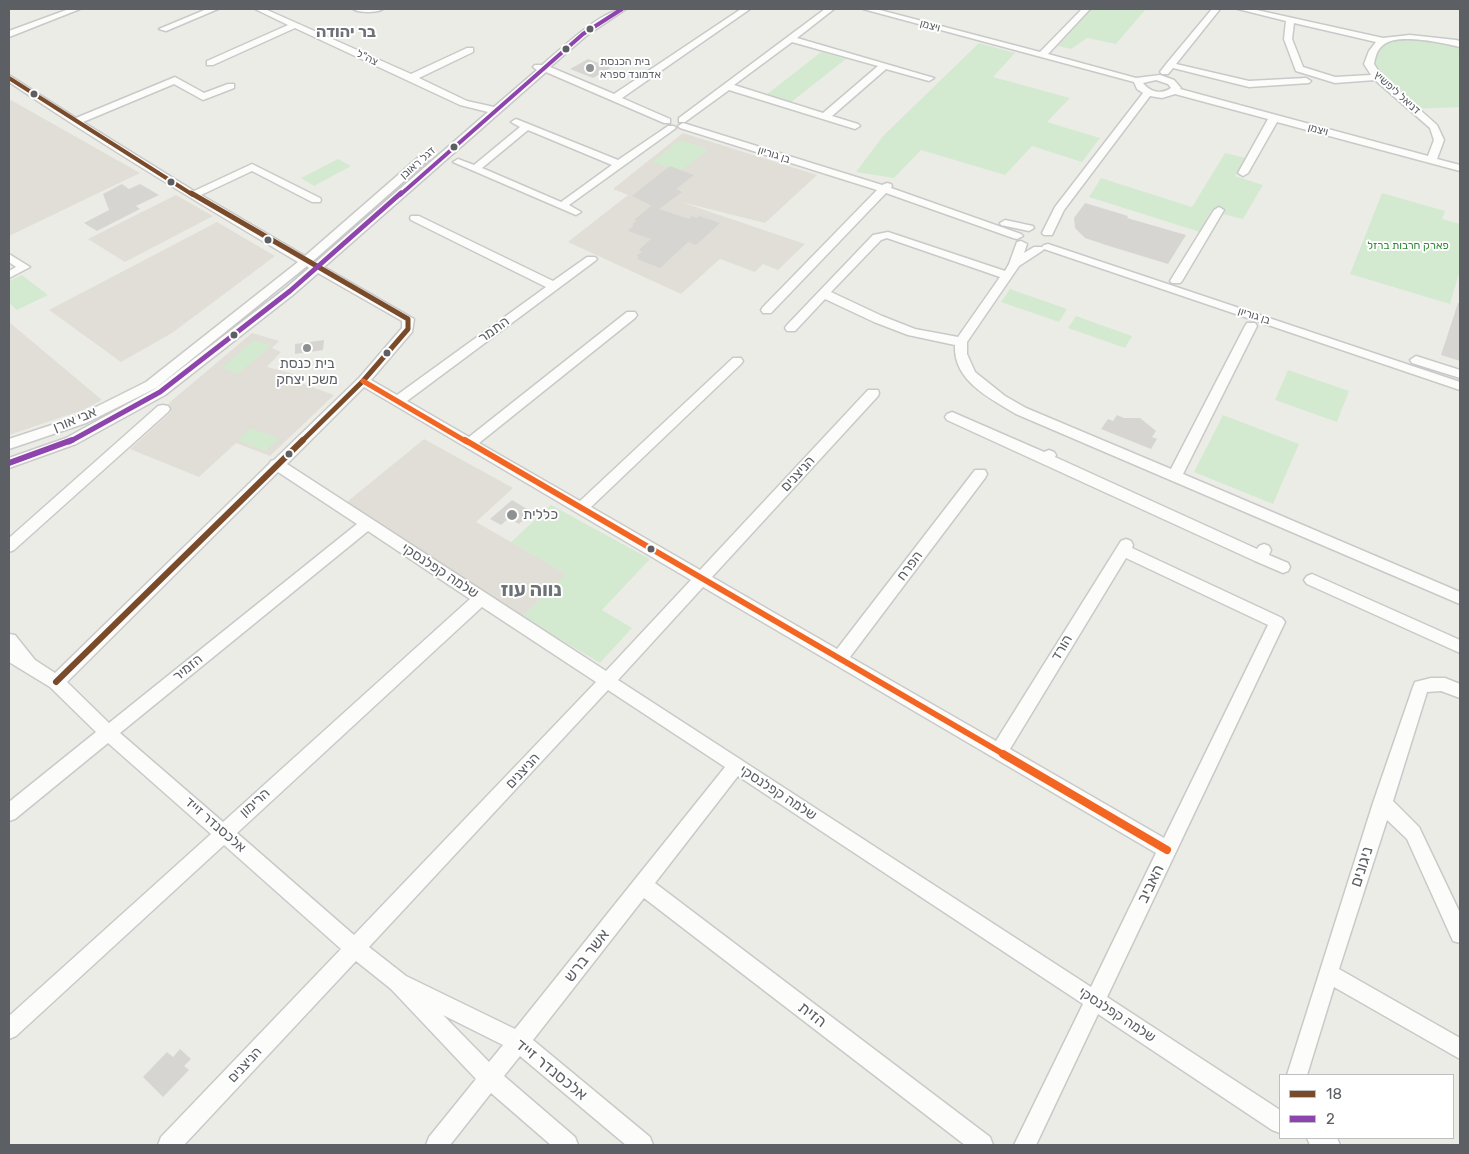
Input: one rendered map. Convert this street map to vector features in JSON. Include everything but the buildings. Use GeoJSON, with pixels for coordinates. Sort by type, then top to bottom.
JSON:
{"type":"FeatureCollection","features":[{"type":"Feature","properties":{"kind":"street"},"geometry":{"type":"LineString","coordinates":[[9,34],[76,9]]}},
{"type":"Feature","properties":{"kind":"street"},"geometry":{"type":"LineString","coordinates":[[163,29],[214,9]]}},
{"type":"Feature","properties":{"kind":"street","name":"צה\"ל"},"geometry":{"type":"LineString","coordinates":[[259,9],[446,94],[461,103],[491,103]]}},
{"type":"Feature","properties":{"kind":"street"},"geometry":{"type":"LineString","coordinates":[[356,9],[379,9]]}},
{"type":"Feature","properties":{"kind":"street","name":"דגל ראובן"},"geometry":{"type":"LineString","coordinates":[[491,103],[527,82],[548,54],[622,9]]}},
{"type":"Feature","properties":{"kind":"street"},"geometry":{"type":"LineString","coordinates":[[615,98],[746,9]]}},
{"type":"Feature","properties":{"kind":"street"},"geometry":{"type":"LineString","coordinates":[[683,123],[727,86],[830,9]]}},
{"type":"Feature","properties":{"kind":"street","name":"ויצמן"},"geometry":{"type":"LineString","coordinates":[[867,9],[1139,80],[1160,78]]}},
{"type":"Feature","properties":{"kind":"street"},"geometry":{"type":"LineString","coordinates":[[1042,55],[1086,9]]}},
{"type":"Feature","properties":{"kind":"street"},"geometry":{"type":"LineString","coordinates":[[1139,80],[1139,86],[1148,93],[1165,95],[1175,91],[1175,84],[1160,78],[1216,9]]}},
{"type":"Feature","properties":{"kind":"street"},"geometry":{"type":"LineString","coordinates":[[1242,9],[1382,41],[1426,38],[1449,40],[1460,44]]}},
{"type":"Feature","properties":{"kind":"street"},"geometry":{"type":"LineString","coordinates":[[1290,20],[1288,40],[1299,69],[1335,80],[1377,77]]}},
{"type":"Feature","properties":{"kind":"street"},"geometry":{"type":"LineString","coordinates":[[210,63],[295,25]]}},
{"type":"Feature","properties":{"kind":"street","name":"דגל ראובן"},"geometry":{"type":"LineString","coordinates":[[310,264],[491,103],[583,34]]}},
{"type":"Feature","properties":{"kind":"street"},"geometry":{"type":"LineString","coordinates":[[792,39],[929,78]]}},
{"type":"Feature","properties":{"kind":"street","name":"דניאל ליפשיץ"},"geometry":{"type":"LineString","coordinates":[[1382,41],[1373,52],[1369,64],[1377,77],[1434,127],[1439,140],[1431,161]]}},
{"type":"Feature","properties":{"kind":"street"},"geometry":{"type":"LineString","coordinates":[[411,78],[470,50]]}},
{"type":"Feature","properties":{"kind":"street"},"geometry":{"type":"LineString","coordinates":[[1170,65],[1250,84],[1306,82]]}},
{"type":"Feature","properties":{"kind":"street"},"geometry":{"type":"LineString","coordinates":[[824,116],[885,66]]}},
{"type":"Feature","properties":{"kind":"street","name":"בן גוריון"},"geometry":{"type":"LineString","coordinates":[[539,68],[558,76],[572,79]]}},
{"type":"Feature","properties":{"kind":"street","name":"בן גוריון"},"geometry":{"type":"LineString","coordinates":[[539,68],[572,79],[669,124],[676,118],[683,123],[864,184],[885,188],[1017,227],[1032,228],[1046,241],[1460,386]]}},
{"type":"Feature","properties":{"kind":"street"},"geometry":{"type":"LineString","coordinates":[[527,82],[558,76]]}},
{"type":"Feature","properties":{"kind":"street"},"geometry":{"type":"LineString","coordinates":[[9,78],[192,196],[408,319],[408,330],[363,381],[276,464],[56,682]]}},
{"type":"Feature","properties":{"kind":"street"},"geometry":{"type":"LineString","coordinates":[[75,122],[175,80],[203,97],[231,86]]}},
{"type":"Feature","properties":{"kind":"street"},"geometry":{"type":"LineString","coordinates":[[727,86],[855,126]]}},
{"type":"Feature","properties":{"kind":"street","name":"ויצמן"},"geometry":{"type":"LineString","coordinates":[[1175,91],[1460,168]]}},
{"type":"Feature","properties":{"kind":"street"},"geometry":{"type":"LineString","coordinates":[[1148,93],[1059,209],[1046,241],[1015,264],[961,342],[959,350],[968,374],[983,387],[1022,411],[1460,598]]}},
{"type":"Feature","properties":{"kind":"street"},"geometry":{"type":"LineString","coordinates":[[1243,173],[1274,118]]}},
{"type":"Feature","properties":{"kind":"street"},"geometry":{"type":"LineString","coordinates":[[516,122],[619,164]]}},
{"type":"Feature","properties":{"kind":"street"},"geometry":{"type":"LineString","coordinates":[[562,206],[669,124]]}},
{"type":"Feature","properties":{"kind":"street"},"geometry":{"type":"LineString","coordinates":[[475,169],[527,126]]}},
{"type":"Feature","properties":{"kind":"street"},"geometry":{"type":"LineString","coordinates":[[458,162],[576,212]]}},
{"type":"Feature","properties":{"kind":"street"},"geometry":{"type":"LineString","coordinates":[[192,196],[252,167],[316,200]]}},
{"type":"Feature","properties":{"kind":"street"},"geometry":{"type":"LineString","coordinates":[[767,310],[885,188]]}},
{"type":"Feature","properties":{"kind":"street","name":"בן גוריון"},"geometry":{"type":"LineString","coordinates":[[885,188],[1019,240],[1065,244],[1460,374]]}},
{"type":"Feature","properties":{"kind":"street"},"geometry":{"type":"LineString","coordinates":[[1015,264],[1020,232],[1032,228],[1059,209]]}},
{"type":"Feature","properties":{"kind":"street"},"geometry":{"type":"LineString","coordinates":[[1176,281],[1219,210]]}},
{"type":"Feature","properties":{"kind":"street"},"geometry":{"type":"LineString","coordinates":[[416,218],[554,286]]}},
{"type":"Feature","properties":{"kind":"street"},"geometry":{"type":"LineString","coordinates":[[792,328],[826,294],[877,237],[888,235],[1006,275]]}},
{"type":"Feature","properties":{"kind":"street"},"geometry":{"type":"LineString","coordinates":[[9,257],[24,267],[9,275]]}},
{"type":"Feature","properties":{"kind":"street","name":"התמר"},"geometry":{"type":"LineString","coordinates":[[398,401],[591,259]]}},
{"type":"Feature","properties":{"kind":"street","name":"אבי אורן"},"geometry":{"type":"LineString","coordinates":[[9,444],[81,420],[151,385],[282,282],[310,264]]}},
{"type":"Feature","properties":{"kind":"street","name":"אבי אורן"},"geometry":{"type":"LineString","coordinates":[[9,462],[71,441],[160,392],[290,291],[310,264]]}},
{"type":"Feature","properties":{"kind":"street"},"geometry":{"type":"LineString","coordinates":[[826,294],[878,319],[912,332],[961,342]]}},
{"type":"Feature","properties":{"kind":"street"},"geometry":{"type":"LineString","coordinates":[[470,444],[631,315]]}},
{"type":"Feature","properties":{"kind":"street"},"geometry":{"type":"LineString","coordinates":[[1175,476],[1251,326]]}},
{"type":"Feature","properties":{"kind":"street"},"geometry":{"type":"LineString","coordinates":[[581,508],[737,361]]}},
{"type":"Feature","properties":{"kind":"street"},"geometry":{"type":"LineString","coordinates":[[363,381],[1167,850]]}},
{"type":"Feature","properties":{"kind":"street","name":"הניצנים"},"geometry":{"type":"LineString","coordinates":[[170,1145],[607,681],[873,393]]}},
{"type":"Feature","properties":{"kind":"street"},"geometry":{"type":"LineString","coordinates":[[9,546],[163,409]]}},
{"type":"Feature","properties":{"kind":"street"},"geometry":{"type":"LineString","coordinates":[[952,418],[1048,457],[1262,554],[1283,567]]}},
{"type":"Feature","properties":{"kind":"street","name":"שלמה קפלנסקי"},"geometry":{"type":"LineString","coordinates":[[276,464],[1279,1121]]}},
{"type":"Feature","properties":{"kind":"street","name":"הפרח"},"geometry":{"type":"LineString","coordinates":[[839,659],[980,474]]}},
{"type":"Feature","properties":{"kind":"street","name":"הזמיר"},"geometry":{"type":"LineString","coordinates":[[9,812],[367,524]]}},
{"type":"Feature","properties":{"kind":"street","name":"האביב"},"geometry":{"type":"LineString","coordinates":[[1025,1145],[1278,622],[1124,547]]}},
{"type":"Feature","properties":{"kind":"street","name":"הורד"},"geometry":{"type":"LineString","coordinates":[[999,752],[1124,547]]}},
{"type":"Feature","properties":{"kind":"street"},"geometry":{"type":"LineString","coordinates":[[1312,580],[1460,647]]}},
{"type":"Feature","properties":{"kind":"street","name":"הרימון"},"geometry":{"type":"LineString","coordinates":[[9,1029],[481,598]]}},
{"type":"Feature","properties":{"kind":"street","name":"אלכסנדר זייד"},"geometry":{"type":"LineString","coordinates":[[9,640],[33,667]]}},
{"type":"Feature","properties":{"kind":"street","name":"אלכסנדר זייד"},"geometry":{"type":"LineString","coordinates":[[9,654],[56,682],[107,732],[355,948],[398,982],[490,1078],[567,1145]]}},
{"type":"Feature","properties":{"kind":"street","name":"ניגונים"},"geometry":{"type":"LineString","coordinates":[[1297,1074],[1420,687],[1433,683],[1454,688]]}},
{"type":"Feature","properties":{"kind":"street","name":"אשר ברש"},"geometry":{"type":"LineString","coordinates":[[437,1145],[736,766]]}},
{"type":"Feature","properties":{"kind":"street"},"geometry":{"type":"LineString","coordinates":[[1382,803],[1413,833],[1460,934]]}},
{"type":"Feature","properties":{"kind":"street","name":"הזית"},"geometry":{"type":"LineString","coordinates":[[642,885],[982,1145]]}},
{"type":"Feature","properties":{"kind":"street"},"geometry":{"type":"LineString","coordinates":[[1328,973],[1460,1049]]}},
{"type":"Feature","properties":{"kind":"street","name":"אלכסנדר זייד"},"geometry":{"type":"LineString","coordinates":[[398,982],[519,1042],[642,1145]]}},
{"type":"Feature","properties":{"kind":"shaded area"},"geometry":{"type":"Polygon","coordinates":[[[9,99],[140,173],[9,236],[9,99]]]}},
{"type":"Feature","properties":{"kind":"shaded area"},"geometry":{"type":"Polygon","coordinates":[[[683,133],[817,175],[765,223],[681,202],[805,244],[778,270],[763,264],[755,272],[720,259],[681,294],[568,242],[628,195],[613,189],[683,133]]]}},
{"type":"Feature","properties":{"kind":"shaded area"},"geometry":{"type":"Polygon","coordinates":[[[176,195],[213,216],[125,262],[88,239],[176,195]]]}},
{"type":"Feature","properties":{"kind":"shaded area"},"geometry":{"type":"Polygon","coordinates":[[[217,222],[275,256],[172,333],[121,362],[49,310],[217,222]]]}},
{"type":"Feature","properties":{"kind":"shaded area"},"geometry":{"type":"Polygon","coordinates":[[[9,322],[102,400],[83,410],[9,435],[9,322]]]}},
{"type":"Feature","properties":{"kind":"shaded area"},"geometry":{"type":"Polygon","coordinates":[[[252,333],[279,341],[272,348],[281,352],[267,367],[307,377],[301,383],[334,395],[270,456],[236,443],[199,477],[130,449],[171,412],[169,403],[252,333]]]}},
{"type":"Feature","properties":{"kind":"shaded area"},"geometry":{"type":"Polygon","coordinates":[[[424,439],[513,488],[476,522],[567,574],[522,617],[347,502],[424,439]]]}},
{"type":"Feature","properties":{"kind":"green space"},"geometry":{"type":"Polygon","coordinates":[[[1091,9],[1146,9],[1116,44],[1087,38],[1071,49],[1058,46],[1091,9]]]}},
{"type":"Feature","properties":{"kind":"green space"},"geometry":{"type":"Polygon","coordinates":[[[1409,38],[1451,41],[1460,44],[1460,107],[1415,109],[1371,70],[1373,52],[1383,41],[1409,38]]]}},
{"type":"Feature","properties":{"kind":"green space"},"geometry":{"type":"Polygon","coordinates":[[[979,43],[1015,53],[993,77],[1070,98],[1047,122],[1100,138],[1082,162],[1032,146],[1005,175],[921,150],[894,178],[856,172],[883,136],[979,43]]]}},
{"type":"Feature","properties":{"kind":"green space"},"geometry":{"type":"Polygon","coordinates":[[[821,52],[846,59],[790,103],[766,95],[821,52]]]}},
{"type":"Feature","properties":{"kind":"green space"},"geometry":{"type":"Polygon","coordinates":[[[680,140],[708,149],[680,172],[652,162],[680,140]]]}},
{"type":"Feature","properties":{"kind":"green space"},"geometry":{"type":"Polygon","coordinates":[[[1225,153],[1246,158],[1235,176],[1263,185],[1243,219],[1211,211],[1200,232],[1089,197],[1101,178],[1192,207],[1225,153]]]}},
{"type":"Feature","properties":{"kind":"green space"},"geometry":{"type":"Polygon","coordinates":[[[338,159],[351,166],[314,186],[301,178],[338,159]]]}},
{"type":"Feature","properties":{"kind":"green space","name":"פארק חרבות ברזל"},"geometry":{"type":"Polygon","coordinates":[[[1382,193],[1445,211],[1442,219],[1460,224],[1460,270],[1450,304],[1350,274],[1382,193]]]}},
{"type":"Feature","properties":{"kind":"green space"},"geometry":{"type":"Polygon","coordinates":[[[22,275],[48,295],[17,310],[9,303],[9,281],[22,275]]]}},
{"type":"Feature","properties":{"kind":"green space"},"geometry":{"type":"Polygon","coordinates":[[[1010,289],[1067,309],[1059,322],[1001,302],[1010,289]]]}},
{"type":"Feature","properties":{"kind":"green space"},"geometry":{"type":"Polygon","coordinates":[[[1076,316],[1132,336],[1125,348],[1068,328],[1076,316]]]}},
{"type":"Feature","properties":{"kind":"green space"},"geometry":{"type":"Polygon","coordinates":[[[254,340],[271,346],[238,374],[222,368],[254,340]]]}},
{"type":"Feature","properties":{"kind":"green space"},"geometry":{"type":"Polygon","coordinates":[[[1288,370],[1349,391],[1337,422],[1275,400],[1288,370]]]}},
{"type":"Feature","properties":{"kind":"green space"},"geometry":{"type":"Polygon","coordinates":[[[1223,415],[1299,444],[1273,504],[1194,472],[1223,415]]]}},
{"type":"Feature","properties":{"kind":"green space"},"geometry":{"type":"Polygon","coordinates":[[[251,428],[279,438],[266,451],[238,440],[251,428]]]}},
{"type":"Feature","properties":{"kind":"green space"},"geometry":{"type":"Polygon","coordinates":[[[551,505],[650,559],[602,610],[632,628],[600,663],[522,617],[566,574],[511,542],[551,505]]]}},
{"type":"Feature","properties":{"kind":"transit line","name":"2"},"geometry":{"type":"LineString","coordinates":[[9,463],[71,441],[160,392],[290,291],[583,34],[622,9]]}},
{"type":"Feature","properties":{"kind":"transit line","name":"18"},"geometry":{"type":"LineString","coordinates":[[9,78],[107,142],[206,203],[408,319],[408,329],[363,381],[56,682]]}},
{"type":"Feature","properties":{"kind":"transit line"},"geometry":{"type":"LineString","coordinates":[[363,381],[1167,850]]}},
{"type":"Feature","properties":{"kind":"place","name":"בית הכנסת אדמונד ספרא"},"geometry":{"type":"Point","coordinates":[590,68]}},
{"type":"Feature","properties":{"kind":"place","name":"בית כנסת משכן יצחק"},"geometry":{"type":"Point","coordinates":[307,348]}},
{"type":"Feature","properties":{"kind":"place","name":"כללית"},"geometry":{"type":"Point","coordinates":[512,515]}},
{"type":"Feature","properties":{"kind":"district","name":"בר יהודה"},"geometry":{"type":"Point","coordinates":[346,32]}},
{"type":"Feature","properties":{"kind":"district","name":"נווה עוז"},"geometry":{"type":"Point","coordinates":[531,591]}}]}
